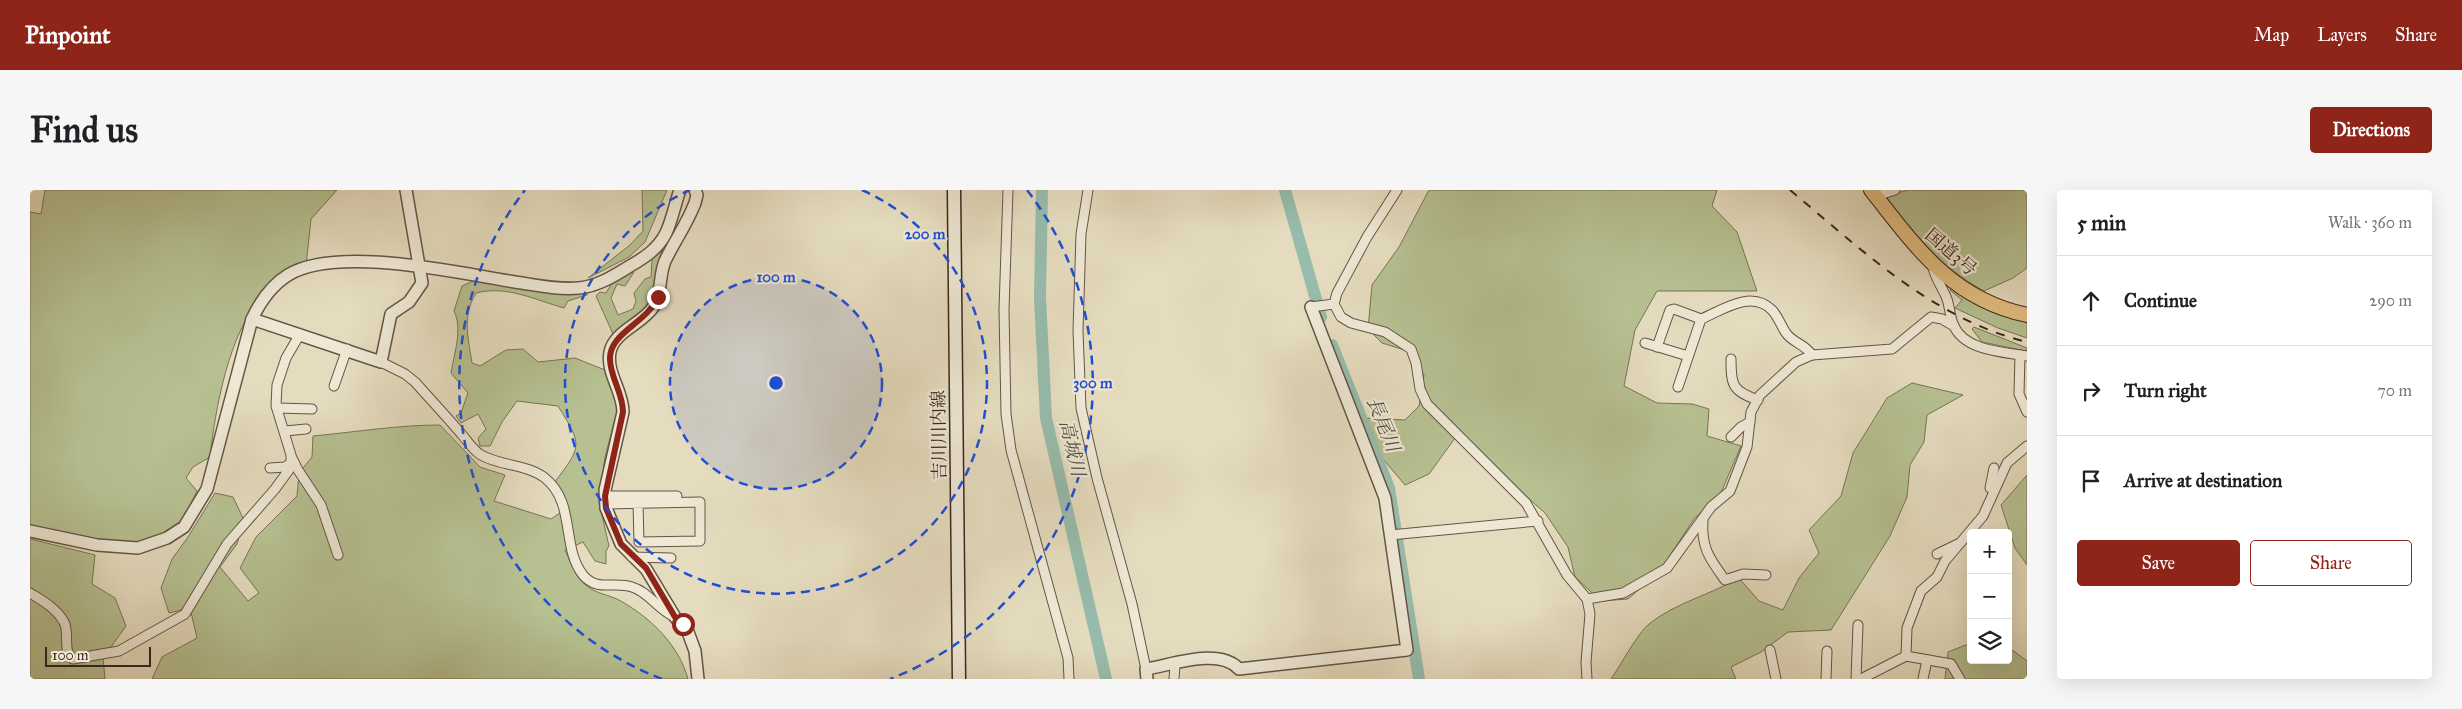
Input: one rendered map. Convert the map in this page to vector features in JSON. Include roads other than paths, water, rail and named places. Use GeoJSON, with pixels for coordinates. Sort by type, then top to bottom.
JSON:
{"type":"FeatureCollection","features":[{"type":"Feature","properties":{"kind":"highway","name":"国道3号"},"geometry":{"type":"LineString","coordinates":[[1873,193],[1913,245],[1932,264],[1975,295],[2006,309],[2027,315]]}},
{"type":"Feature","properties":{"kind":"main road","name":"吉川川内線"},"geometry":{"type":"LineString","coordinates":[[954,190],[959,679]]}},
{"type":"Feature","properties":{"kind":"street"},"geometry":{"type":"LineString","coordinates":[[381,362],[391,314],[415,296],[422,283],[421,268],[406,190]]}},
{"type":"Feature","properties":{"kind":"street"},"geometry":{"type":"LineString","coordinates":[[30,531],[97,545],[138,548],[157,543],[184,527],[207,489],[252,318],[257,308],[276,284],[288,275],[323,263],[346,262],[421,268],[555,288],[581,288],[597,284],[646,256],[656,247],[666,233],[680,190]]}},
{"type":"Feature","properties":{"kind":"street"},"geometry":{"type":"LineString","coordinates":[[695,190],[697,195],[690,215],[664,263],[661,284],[654,305],[648,314],[615,341],[611,348],[610,362],[622,398],[623,412],[605,500],[621,544],[646,568],[675,617],[683,624],[692,640],[698,679]]}},
{"type":"Feature","properties":{"kind":"street"},"geometry":{"type":"LineString","coordinates":[[1008,190],[1004,310],[1006,414],[1011,450],[1068,658],[1069,679]]}},
{"type":"Feature","properties":{"kind":"street"},"geometry":{"type":"LineString","coordinates":[[1088,190],[1081,234],[1078,331],[1081,408],[1096,478],[1132,604],[1147,674],[1175,664],[1208,657],[1232,661],[1239,669],[1407,650],[1394,535],[1385,498],[1316,306],[1334,304]]}},
{"type":"Feature","properties":{"kind":"street"},"geometry":{"type":"LineString","coordinates":[[1397,190],[1367,237],[1337,292],[1334,304],[1342,317],[1350,323],[1384,332],[1411,349],[1416,363],[1420,389],[1427,404],[1517,493],[1538,521],[1567,575],[1587,599],[1590,614],[1586,662],[1587,679]]}},
{"type":"Feature","properties":{"kind":"street"},"geometry":{"type":"LineString","coordinates":[[1873,193],[1895,190]]}},
{"type":"Feature","properties":{"kind":"street"},"geometry":{"type":"LineString","coordinates":[[1932,264],[1934,278],[1947,299],[1954,326],[1963,340],[1978,346],[2023,356],[2019,394],[2027,412]]}},
{"type":"Feature","properties":{"kind":"street"},"geometry":{"type":"LineString","coordinates":[[1657,346],[1670,310],[1674,309],[1701,319],[1743,301],[1760,302],[1773,310],[1792,339],[1807,348],[1812,355]]}},
{"type":"Feature","properties":{"kind":"street"},"geometry":{"type":"LineString","coordinates":[[1587,599],[1623,593],[1667,568],[1711,506],[1730,491],[1747,447],[1751,412],[1758,400],[1796,362],[1812,355],[1892,349],[1931,317],[1942,319],[1954,326]]}},
{"type":"Feature","properties":{"kind":"street"},"geometry":{"type":"LineString","coordinates":[[252,318],[347,349],[381,362],[405,374],[415,382],[481,455],[525,469],[544,478],[564,505],[574,554],[582,573],[588,580],[597,586],[626,585],[636,588],[665,613],[675,617]]}},
{"type":"Feature","properties":{"kind":"street"},"geometry":{"type":"LineString","coordinates":[[1678,387],[1701,319]]}},
{"type":"Feature","properties":{"kind":"street"},"geometry":{"type":"LineString","coordinates":[[300,334],[286,358],[277,385],[277,408],[285,431],[291,459],[321,505],[338,555]]}},
{"type":"Feature","properties":{"kind":"street"},"geometry":{"type":"LineString","coordinates":[[1644,343],[1688,356]]}},
{"type":"Feature","properties":{"kind":"street"},"geometry":{"type":"LineString","coordinates":[[334,386],[347,349]]}},
{"type":"Feature","properties":{"kind":"street"},"geometry":{"type":"LineString","coordinates":[[1730,359],[1730,373],[1734,386],[1743,395],[1758,400]]}},
{"type":"Feature","properties":{"kind":"street"},"geometry":{"type":"LineString","coordinates":[[277,408],[312,409]]}},
{"type":"Feature","properties":{"kind":"street"},"geometry":{"type":"LineString","coordinates":[[1731,437],[1741,427],[1750,422]]}},
{"type":"Feature","properties":{"kind":"street"},"geometry":{"type":"LineString","coordinates":[[285,431],[306,429]]}},
{"type":"Feature","properties":{"kind":"street"},"geometry":{"type":"LineString","coordinates":[[1906,656],[1907,628],[1921,591],[1937,577],[1945,561],[1984,516],[2008,463],[2027,446]]}},
{"type":"Feature","properties":{"kind":"street"},"geometry":{"type":"LineString","coordinates":[[270,468],[285,467],[291,459]]}},
{"type":"Feature","properties":{"kind":"street"},"geometry":{"type":"LineString","coordinates":[[30,593],[54,609],[64,623],[68,635],[67,650],[69,656],[83,659],[119,651],[185,614],[227,544],[275,489],[291,459]]}},
{"type":"Feature","properties":{"kind":"street"},"geometry":{"type":"LineString","coordinates":[[1989,503],[1989,492],[1994,468]]}},
{"type":"Feature","properties":{"kind":"street"},"geometry":{"type":"LineString","coordinates":[[605,500],[677,496]]}},
{"type":"Feature","properties":{"kind":"street"},"geometry":{"type":"LineString","coordinates":[[605,500],[638,503],[700,502],[700,541],[639,542],[638,503]]}},
{"type":"Feature","properties":{"kind":"street"},"geometry":{"type":"LineString","coordinates":[[1703,518],[1702,531],[1705,551],[1725,580],[1743,574],[1766,575]]}},
{"type":"Feature","properties":{"kind":"street"},"geometry":{"type":"LineString","coordinates":[[1394,535],[1538,521]]}},
{"type":"Feature","properties":{"kind":"street"},"geometry":{"type":"LineString","coordinates":[[1937,554],[1960,542]]}},
{"type":"Feature","properties":{"kind":"street"},"geometry":{"type":"LineString","coordinates":[[632,556],[671,558]]}},
{"type":"Feature","properties":{"kind":"street"},"geometry":{"type":"LineString","coordinates":[[1856,679],[1858,625]]}},
{"type":"Feature","properties":{"kind":"street"},"geometry":{"type":"LineString","coordinates":[[1770,650],[1776,679]]}},
{"type":"Feature","properties":{"kind":"street"},"geometry":{"type":"LineString","coordinates":[[1826,679],[1827,651]]}},
{"type":"Feature","properties":{"kind":"street"},"geometry":{"type":"LineString","coordinates":[[1861,679],[1906,656],[1951,664],[1960,679]]}},
{"type":"Feature","properties":{"kind":"street"},"geometry":{"type":"LineString","coordinates":[[1923,679],[1927,660]]}},
{"type":"Feature","properties":{"kind":"street"},"geometry":{"type":"LineString","coordinates":[[1174,679],[1175,664]]}},
{"type":"Feature","properties":{"kind":"waterway","name":"高城川"},"geometry":{"type":"LineString","coordinates":[[1042,190],[1040,298],[1046,418],[1106,679]]}},
{"type":"Feature","properties":{"kind":"waterway","name":"長尾川"},"geometry":{"type":"LineString","coordinates":[[1285,190],[1321,317]]}},
{"type":"Feature","properties":{"kind":"waterway","name":"長尾川"},"geometry":{"type":"LineString","coordinates":[[1332,345],[1389,488],[1419,679]]}},
{"type":"Feature","properties":{"kind":"railway"},"geometry":{"type":"LineString","coordinates":[[1790,190],[1844,236],[1900,280],[1930,300],[1960,317],[1993,331],[2027,342]]}}]}
